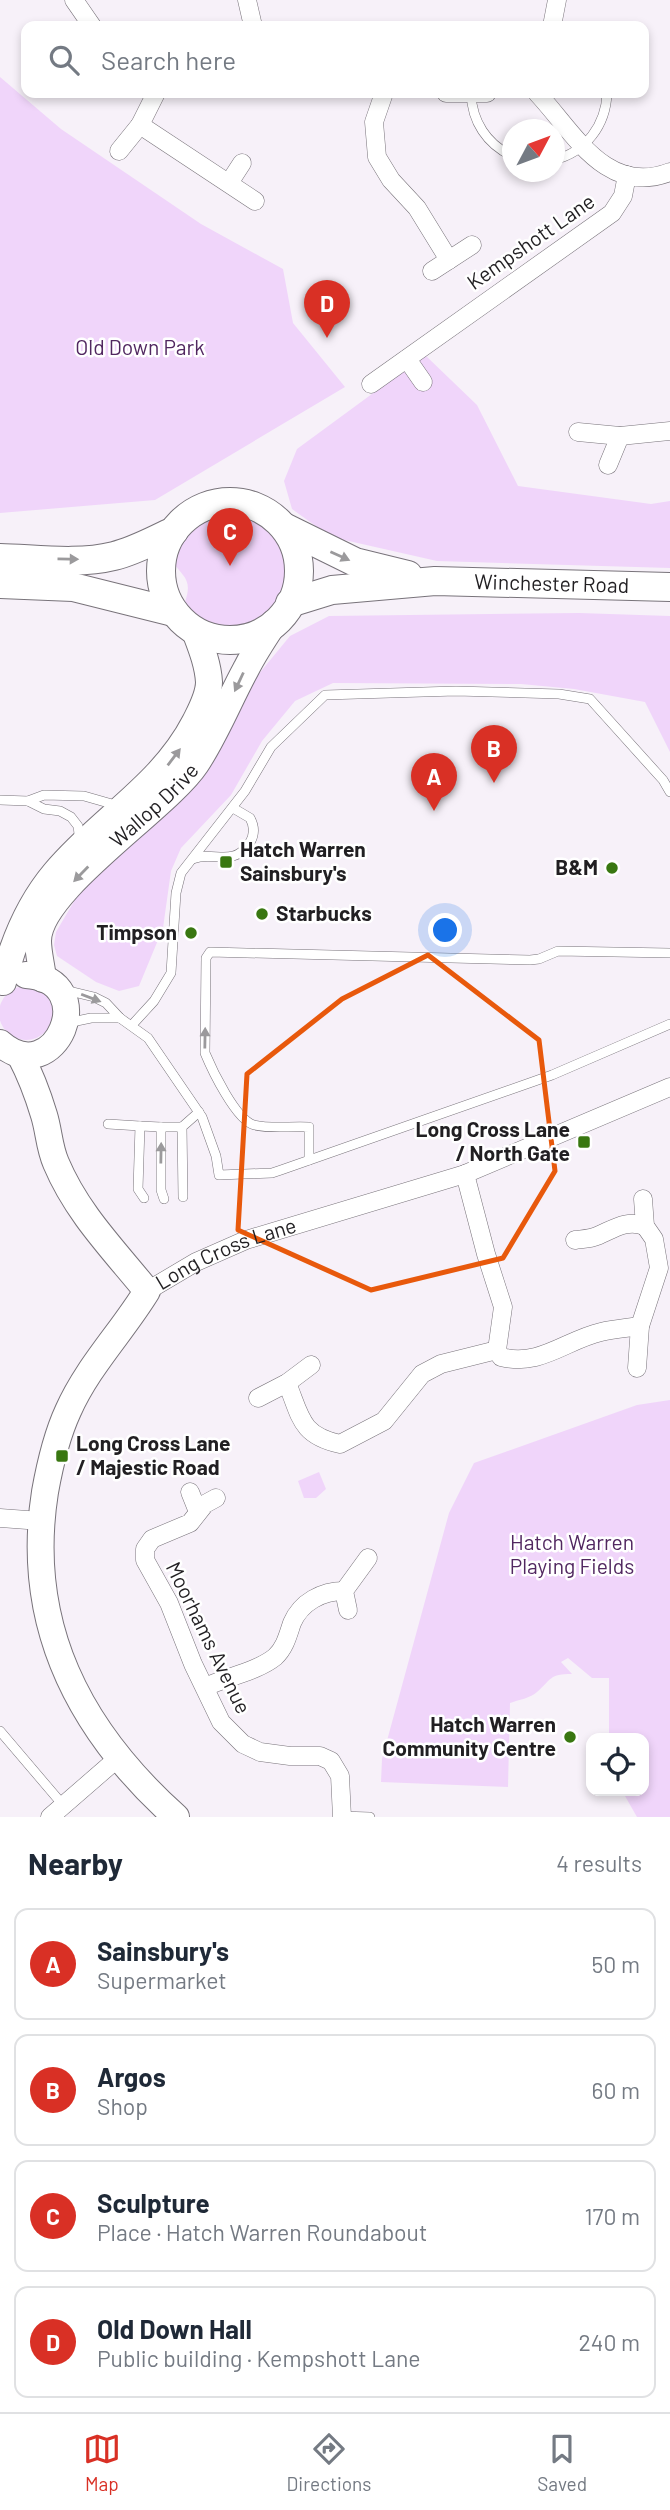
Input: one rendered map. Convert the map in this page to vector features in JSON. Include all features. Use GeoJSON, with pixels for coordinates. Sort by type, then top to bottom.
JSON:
{"type":"FeatureCollection","features":[{"type":"Feature","properties":{"kind":"main road"},"geometry":{"type":"LineString","coordinates":[[0,558],[106,558],[133,550],[174,531],[202,509],[225,502],[248,505],[280,524],[290,537],[301,566],[300,583],[282,613],[256,634],[240,638],[216,637],[195,631],[173,612],[162,589],[160,569],[164,549],[174,531]]}},
{"type":"Feature","properties":{"kind":"main road","name":"Winchester Road"},"geometry":{"type":"LineString","coordinates":[[280,524],[355,562],[435,581]]}},
{"type":"Feature","properties":{"kind":"main road","name":"Winchester Road"},"geometry":{"type":"LineString","coordinates":[[282,613],[332,590],[435,581],[670,587]]}},
{"type":"Feature","properties":{"kind":"main road"},"geometry":{"type":"LineString","coordinates":[[0,584],[73,587],[173,612]]}},
{"type":"Feature","properties":{"kind":"street"},"geometry":{"type":"LineString","coordinates":[[74,0],[89,21]]}},
{"type":"Feature","properties":{"kind":"street"},"geometry":{"type":"LineString","coordinates":[[247,0],[252,21]]}},
{"type":"Feature","properties":{"kind":"street"},"geometry":{"type":"LineString","coordinates":[[553,21],[557,0]]}},
{"type":"Feature","properties":{"kind":"street"},"geometry":{"type":"LineString","coordinates":[[119,151],[140,125],[154,98]]}},
{"type":"Feature","properties":{"kind":"street"},"geometry":{"type":"LineString","coordinates":[[382,98],[374,122],[377,157],[391,180],[417,208],[449,260]]}},
{"type":"Feature","properties":{"kind":"street"},"geometry":{"type":"LineString","coordinates":[[541,98],[582,147],[601,163],[627,175],[646,178],[670,172]]}},
{"type":"Feature","properties":{"kind":"street"},"geometry":{"type":"LineString","coordinates":[[140,125],[255,201]]}},
{"type":"Feature","properties":{"kind":"street"},"geometry":{"type":"LineString","coordinates":[[229,183],[242,163]]}},
{"type":"Feature","properties":{"kind":"street","name":"Kempshott Lane"},"geometry":{"type":"LineString","coordinates":[[371,384],[612,214],[623,196],[627,175]]}},
{"type":"Feature","properties":{"kind":"street"},"geometry":{"type":"LineString","coordinates":[[432,271],[472,245]]}},
{"type":"Feature","properties":{"kind":"street"},"geometry":{"type":"LineString","coordinates":[[407,359],[423,382]]}},
{"type":"Feature","properties":{"kind":"street"},"geometry":{"type":"LineString","coordinates":[[578,432],[620,436],[670,431]]}},
{"type":"Feature","properties":{"kind":"street"},"geometry":{"type":"LineString","coordinates":[[608,465],[620,436]]}},
{"type":"Feature","properties":{"kind":"street","name":"Wallop Drive"},"geometry":{"type":"LineString","coordinates":[[45,1117],[66,1008],[50,983],[37,940],[54,905],[87,867],[195,766],[245,670],[282,613]]}},
{"type":"Feature","properties":{"kind":"street","name":"Wallop Drive"},"geometry":{"type":"LineString","coordinates":[[2,984],[11,950],[33,903],[53,875],[171,761],[200,712],[209,680],[195,631]]}},
{"type":"Feature","properties":{"kind":"street","name":"Wallop Drive"},"geometry":{"type":"LineString","coordinates":[[2,984],[22,975],[50,983]]}},
{"type":"Feature","properties":{"kind":"street","name":"Wallop Drive"},"geometry":{"type":"LineString","coordinates":[[10,1049],[45,1050],[61,1033]]}},
{"type":"Feature","properties":{"kind":"street","name":"Wallop Drive"},"geometry":{"type":"LineString","coordinates":[[10,1049],[29,1071],[45,1117],[50,1147],[72,1196],[99,1235],[147,1291]]}},
{"type":"Feature","properties":{"kind":"street","name":"Long Cross Lane"},"geometry":{"type":"LineString","coordinates":[[176,1817],[118,1758],[78,1700],[51,1634],[41,1570],[41,1521],[53,1451],[68,1410],[89,1371],[147,1291],[196,1262],[246,1240],[465,1174],[670,1087]]}},
{"type":"Feature","properties":{"kind":"street"},"geometry":{"type":"LineString","coordinates":[[465,1174],[503,1307],[497,1350],[502,1357],[515,1361],[533,1360],[600,1332],[640,1326]]}},
{"type":"Feature","properties":{"kind":"street"},"geometry":{"type":"LineString","coordinates":[[637,1368],[640,1326],[659,1268],[654,1239],[645,1226],[642,1199]]}},
{"type":"Feature","properties":{"kind":"street"},"geometry":{"type":"LineString","coordinates":[[575,1240],[594,1237],[624,1223],[645,1226]]}},
{"type":"Feature","properties":{"kind":"street"},"geometry":{"type":"LineString","coordinates":[[288,1383],[307,1430],[320,1440],[340,1444],[384,1421],[422,1374],[441,1364],[497,1350]]}},
{"type":"Feature","properties":{"kind":"street"},"geometry":{"type":"LineString","coordinates":[[258,1398],[288,1383],[311,1365]]}},
{"type":"Feature","properties":{"kind":"street"},"geometry":{"type":"LineString","coordinates":[[190,1492],[198,1511]]}},
{"type":"Feature","properties":{"kind":"street","name":"Moorhams Avenue"},"geometry":{"type":"LineString","coordinates":[[216,1498],[198,1511],[190,1524],[152,1539],[145,1549],[145,1560],[169,1603],[193,1664],[221,1722],[243,1744],[270,1754],[320,1756],[331,1761],[340,1776],[342,1816]]}},
{"type":"Feature","properties":{"kind":"street"},"geometry":{"type":"LineString","coordinates":[[0,1518],[41,1521]]}},
{"type":"Feature","properties":{"kind":"street"},"geometry":{"type":"LineString","coordinates":[[205,1687],[269,1661],[280,1651],[303,1606],[323,1594],[344,1591],[368,1558]]}},
{"type":"Feature","properties":{"kind":"street"},"geometry":{"type":"LineString","coordinates":[[344,1591],[348,1610]]}},
{"type":"Feature","properties":{"kind":"street"},"geometry":{"type":"LineString","coordinates":[[57,1811],[118,1758]]}},
{"type":"Feature","properties":{"kind":"lane"},"geometry":{"type":"LineString","coordinates":[[476,98],[474,112],[481,128],[492,142],[502,149]]}},
{"type":"Feature","properties":{"kind":"lane"},"geometry":{"type":"LineString","coordinates":[[565,157],[582,147],[600,124],[607,98]]}},
{"type":"Feature","properties":{"kind":"lane"},"geometry":{"type":"LineString","coordinates":[[132,1025],[155,1001],[171,972],[176,893],[181,873],[246,791],[271,747],[325,695],[456,691],[559,694],[590,699],[663,780],[670,792]]}},
{"type":"Feature","properties":{"kind":"lane"},"geometry":{"type":"LineString","coordinates":[[0,800],[29,801],[44,795],[84,796],[124,808]]}},
{"type":"Feature","properties":{"kind":"lane"},"geometry":{"type":"LineString","coordinates":[[29,801],[44,809],[60,811],[71,817],[78,826],[80,847]]}},
{"type":"Feature","properties":{"kind":"lane"},"geometry":{"type":"LineString","coordinates":[[190,861],[200,856],[233,856],[244,850],[251,841],[254,825],[250,818],[233,808]]}},
{"type":"Feature","properties":{"kind":"lane"},"geometry":{"type":"LineString","coordinates":[[309,1160],[309,1127],[254,1125],[245,1121],[205,1053],[206,958],[210,952],[530,960],[558,951],[670,953]]}},
{"type":"Feature","properties":{"kind":"lane"},"geometry":{"type":"LineString","coordinates":[[50,983],[106,1003],[120,1018],[148,1038],[199,1112],[213,1143],[219,1175],[272,1173],[552,1075],[670,1024]]}},
{"type":"Feature","properties":{"kind":"lane"},"geometry":{"type":"LineString","coordinates":[[61,1033],[91,1018],[120,1018]]}},
{"type":"Feature","properties":{"kind":"lane"},"geometry":{"type":"LineString","coordinates":[[108,1124],[183,1127],[199,1112]]}},
{"type":"Feature","properties":{"kind":"lane"},"geometry":{"type":"LineString","coordinates":[[140,1126],[138,1189],[144,1198]]}},
{"type":"Feature","properties":{"kind":"lane"},"geometry":{"type":"LineString","coordinates":[[161,1127],[161,1191],[164,1199]]}},
{"type":"Feature","properties":{"kind":"lane"},"geometry":{"type":"LineString","coordinates":[[183,1127],[183,1197]]}},
{"type":"Feature","properties":{"kind":"lane"},"geometry":{"type":"LineString","coordinates":[[0,1731],[57,1811]]}},
{"type":"Feature","properties":{"kind":"lane"},"geometry":{"type":"LineString","coordinates":[[342,1816],[370,1817]]}},
{"type":"Feature","properties":{"kind":"highlighted area"},"geometry":{"type":"Polygon","coordinates":[[[428,955],[539,1040],[555,1171],[503,1258],[371,1290],[238,1230],[247,1074],[342,999],[428,955]]]}},
{"type":"Feature","properties":{"kind":"green space","name":"Old Down Park"},"geometry":{"type":"Polygon","coordinates":[[[0,77],[21,95],[21,98],[25,98],[61,129],[201,224],[283,269],[293,323],[345,387],[155,500],[0,513],[0,77]]]}},
{"type":"Feature","properties":{"kind":"green space"},"geometry":{"type":"Polygon","coordinates":[[[425,355],[477,405],[518,486],[651,504],[670,501],[670,568],[437,561],[331,537],[292,509],[284,481],[297,449],[425,355]]]}},
{"type":"Feature","properties":{"kind":"green space"},"geometry":{"type":"Polygon","coordinates":[[[233,509],[256,516],[275,531],[288,553],[289,576],[280,596],[265,613],[245,624],[224,627],[203,620],[185,602],[187,583],[172,561],[180,540],[193,523],[211,512],[233,509]]]}},
{"type":"Feature","properties":{"kind":"green space"},"geometry":{"type":"Polygon","coordinates":[[[579,613],[670,616],[670,752],[645,702],[574,689],[521,684],[333,683],[295,701],[262,741],[231,795],[181,848],[171,871],[163,928],[139,986],[119,991],[96,982],[57,956],[54,945],[56,932],[79,893],[290,636],[329,616],[579,613]]]}},
{"type":"Feature","properties":{"kind":"green space"},"geometry":{"type":"Polygon","coordinates":[[[26,986],[45,994],[53,1013],[45,1032],[26,1040],[7,1032],[-1,1013],[7,994],[26,986]]]}},
{"type":"Feature","properties":{"kind":"green space","name":"Hatch Warren Playing Fields"},"geometry":{"type":"Polygon","coordinates":[[[670,1400],[670,1817],[637,1817],[625,1796],[649,1796],[649,1733],[609,1733],[609,1678],[592,1678],[568,1658],[561,1662],[572,1674],[555,1676],[534,1694],[510,1703],[508,1787],[381,1782],[382,1759],[449,1513],[474,1463],[637,1405],[670,1400]]]}},
{"type":"Feature","properties":{"kind":"green space"},"geometry":{"type":"Polygon","coordinates":[[[319,1472],[326,1489],[316,1498],[304,1498],[298,1481],[319,1472]]]}},
{"type":"Feature","properties":{"kind":"place","name":"Old Down Hall"},"geometry":{"type":"Point","coordinates":[327,338]}},
{"type":"Feature","properties":{"kind":"place","name":"Sculpture"},"geometry":{"type":"Point","coordinates":[230,566]}},
{"type":"Feature","properties":{"kind":"place","name":"Argos"},"geometry":{"type":"Point","coordinates":[494,783]}},
{"type":"Feature","properties":{"kind":"place","name":"Sainsbury's"},"geometry":{"type":"Point","coordinates":[434,811]}},
{"type":"Feature","properties":{"kind":"place","name":"Hatch Warren Sainsbury's"},"geometry":{"type":"Point","coordinates":[226,862]}},
{"type":"Feature","properties":{"kind":"place","name":"B&M"},"geometry":{"type":"Point","coordinates":[612,868]}},
{"type":"Feature","properties":{"kind":"place","name":"Starbucks"},"geometry":{"type":"Point","coordinates":[262,914]}},
{"type":"Feature","properties":{"kind":"place","name":"Timpson"},"geometry":{"type":"Point","coordinates":[191,933]}},
{"type":"Feature","properties":{"kind":"place","name":"Long Cross Lane / North Gate"},"geometry":{"type":"Point","coordinates":[584,1142]}},
{"type":"Feature","properties":{"kind":"place","name":"Long Cross Lane / Majestic Road"},"geometry":{"type":"Point","coordinates":[62,1456]}},
{"type":"Feature","properties":{"kind":"place","name":"Hatch Warren Community Centre"},"geometry":{"type":"Point","coordinates":[570,1737]}}]}
